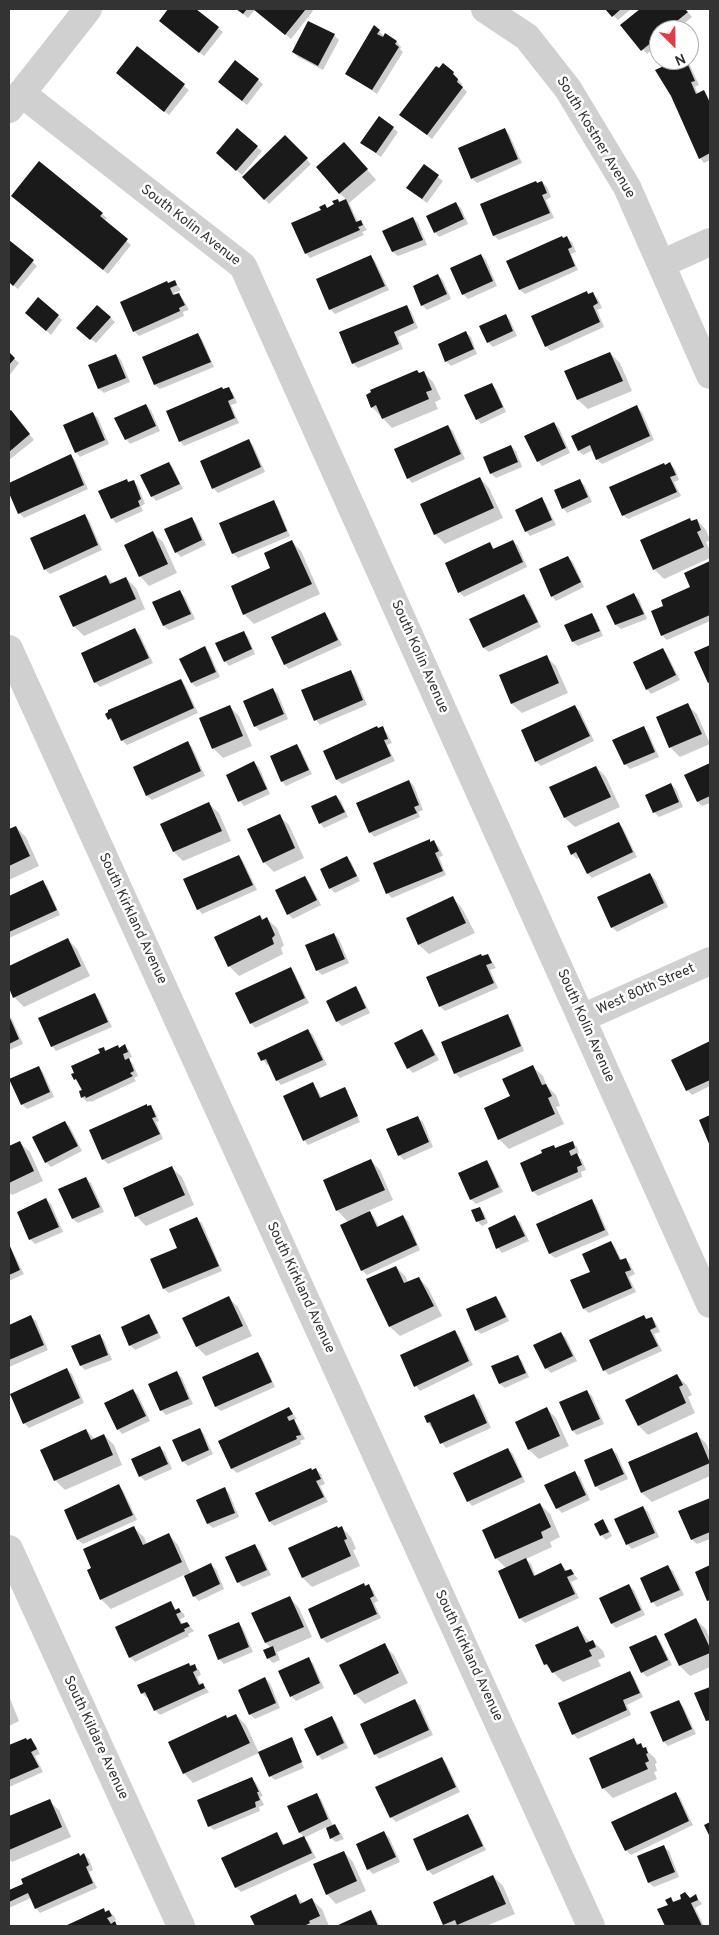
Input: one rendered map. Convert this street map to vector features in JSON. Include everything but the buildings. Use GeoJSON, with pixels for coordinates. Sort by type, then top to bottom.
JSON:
{"type":"FeatureCollection","features":[{"type":"Feature","properties":{"kind":"street"},"geometry":{"type":"LineString","coordinates":[[15,101],[88,9]]}},
{"type":"Feature","properties":{"kind":"street","name":"South Kostner Avenue"},"geometry":{"type":"LineString","coordinates":[[485,9],[527,37],[568,88],[627,187],[710,375]]}},
{"type":"Feature","properties":{"kind":"street","name":"South Kolin Avenue"},"geometry":{"type":"LineString","coordinates":[[15,101],[243,266],[710,1304]]}},
{"type":"Feature","properties":{"kind":"street"},"geometry":{"type":"LineString","coordinates":[[661,264],[710,242]]}},
{"type":"Feature","properties":{"kind":"street","name":"South Kirkland Avenue"},"geometry":{"type":"LineString","coordinates":[[9,649],[591,1926]]}},
{"type":"Feature","properties":{"kind":"street","name":"West 80th Street"},"geometry":{"type":"LineString","coordinates":[[582,1018],[710,961]]}},
{"type":"Feature","properties":{"kind":"street","name":"South Kildare Avenue"},"geometry":{"type":"LineString","coordinates":[[9,1549],[181,1926]]}}]}
